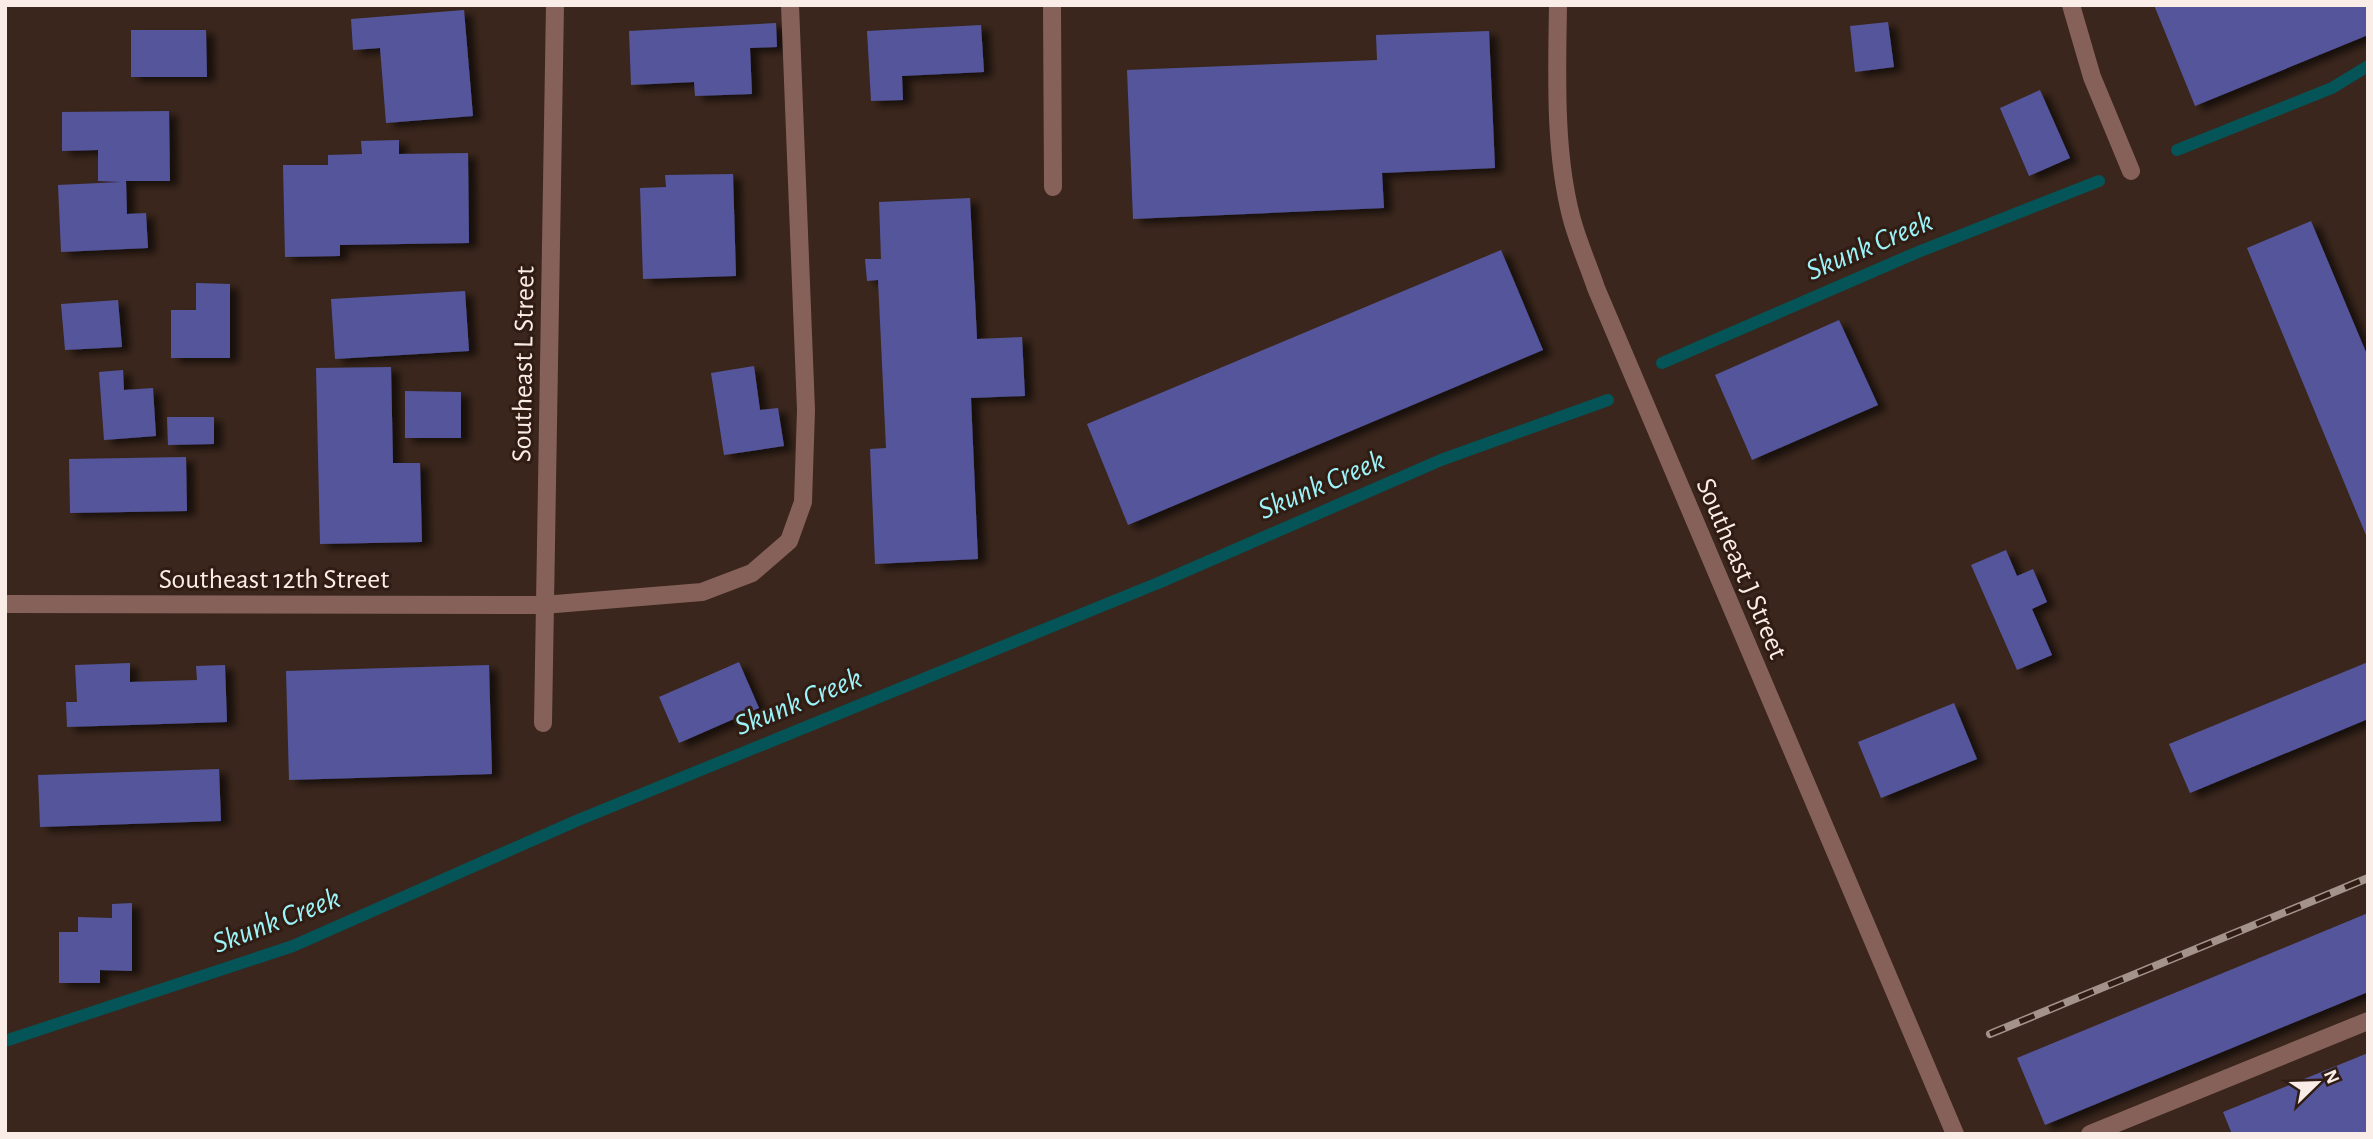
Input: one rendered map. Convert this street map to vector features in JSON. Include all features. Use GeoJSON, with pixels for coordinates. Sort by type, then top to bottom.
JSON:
{"type":"FeatureCollection","features":[{"type":"Feature","properties":{"kind":"street","name":"Southeast L Street"},"geometry":{"type":"LineString","coordinates":[[543,723],[555,5]]}},
{"type":"Feature","properties":{"kind":"street","name":"Southeast 12th Street"},"geometry":{"type":"LineString","coordinates":[[5,604],[543,604],[702,592],[752,573],[789,541],[803,502],[806,410],[790,5]]}},
{"type":"Feature","properties":{"kind":"street"},"geometry":{"type":"LineString","coordinates":[[1052,5],[1053,187]]}},
{"type":"Feature","properties":{"kind":"street","name":"Southeast J Street"},"geometry":{"type":"LineString","coordinates":[[1558,5],[1561,162],[1571,216],[1596,288],[1955,1134]]}},
{"type":"Feature","properties":{"kind":"street"},"geometry":{"type":"LineString","coordinates":[[2071,5],[2092,77],[2131,171]]}},
{"type":"Feature","properties":{"kind":"street"},"geometry":{"type":"LineString","coordinates":[[2090,1134],[2368,1021]]}},
{"type":"Feature","properties":{"kind":"building"},"geometry":{"type":"Polygon","coordinates":[[[2154,5],[2368,5],[2368,35],[2195,106],[2154,5]]]}},
{"type":"Feature","properties":{"kind":"building"},"geometry":{"type":"Polygon","coordinates":[[[464,10],[473,116],[386,123],[380,48],[353,50],[351,19],[464,10]]]}},
{"type":"Feature","properties":{"kind":"building"},"geometry":{"type":"Polygon","coordinates":[[[1888,22],[1894,67],[1855,72],[1850,26],[1888,22]]]}},
{"type":"Feature","properties":{"kind":"building"},"geometry":{"type":"Polygon","coordinates":[[[776,23],[777,47],[750,48],[752,94],[695,96],[694,82],[631,85],[629,31],[776,23]]]}},
{"type":"Feature","properties":{"kind":"building"},"geometry":{"type":"Polygon","coordinates":[[[981,25],[984,72],[902,76],[903,100],[871,101],[867,31],[981,25]]]}},
{"type":"Feature","properties":{"kind":"building"},"geometry":{"type":"Polygon","coordinates":[[[131,30],[206,30],[207,77],[131,77],[131,30]]]}},
{"type":"Feature","properties":{"kind":"building"},"geometry":{"type":"Polygon","coordinates":[[[1489,31],[1495,168],[1382,173],[1384,208],[1133,219],[1127,70],[1377,60],[1376,35],[1489,31]]]}},
{"type":"Feature","properties":{"kind":"building"},"geometry":{"type":"Polygon","coordinates":[[[2040,90],[2070,158],[2029,176],[2000,108],[2040,90]]]}},
{"type":"Feature","properties":{"kind":"building"},"geometry":{"type":"Polygon","coordinates":[[[169,111],[170,181],[126,181],[127,214],[146,213],[148,248],[61,252],[58,185],[121,182],[98,181],[98,150],[62,151],[62,112],[169,111]]]}},
{"type":"Feature","properties":{"kind":"building"},"geometry":{"type":"Polygon","coordinates":[[[399,140],[399,154],[468,153],[469,243],[340,245],[340,256],[285,257],[283,165],[328,165],[328,155],[362,154],[361,141],[399,140]]]}},
{"type":"Feature","properties":{"kind":"building"},"geometry":{"type":"Polygon","coordinates":[[[733,174],[736,276],[643,279],[640,188],[666,187],[665,175],[733,174]]]}},
{"type":"Feature","properties":{"kind":"building"},"geometry":{"type":"Polygon","coordinates":[[[970,198],[977,339],[1022,337],[1025,396],[971,398],[978,559],[875,564],[870,449],[886,448],[878,280],[867,281],[865,259],[881,259],[879,202],[970,198]]]}},
{"type":"Feature","properties":{"kind":"building"},"geometry":{"type":"Polygon","coordinates":[[[2311,221],[2368,357],[2368,540],[2247,248],[2311,221]]]}},
{"type":"Feature","properties":{"kind":"building"},"geometry":{"type":"Polygon","coordinates":[[[1501,250],[1543,350],[1128,525],[1087,424],[1501,250]]]}},
{"type":"Feature","properties":{"kind":"building"},"geometry":{"type":"Polygon","coordinates":[[[196,283],[230,284],[230,358],[171,358],[171,310],[196,310],[196,283]]]}},
{"type":"Feature","properties":{"kind":"building"},"geometry":{"type":"Polygon","coordinates":[[[465,291],[469,351],[335,359],[331,299],[465,291]]]}},
{"type":"Feature","properties":{"kind":"building"},"geometry":{"type":"Polygon","coordinates":[[[118,300],[122,347],[65,350],[61,304],[118,300]]]}},
{"type":"Feature","properties":{"kind":"building"},"geometry":{"type":"Polygon","coordinates":[[[1839,320],[1878,405],[1752,460],[1715,375],[1839,320]]]}},
{"type":"Feature","properties":{"kind":"building"},"geometry":{"type":"Polygon","coordinates":[[[754,366],[760,410],[778,408],[784,446],[724,455],[711,373],[754,366]]]}},
{"type":"Feature","properties":{"kind":"building"},"geometry":{"type":"Polygon","coordinates":[[[391,367],[393,463],[420,463],[422,542],[320,544],[316,368],[391,367]]]}},
{"type":"Feature","properties":{"kind":"building"},"geometry":{"type":"Polygon","coordinates":[[[123,370],[124,390],[153,388],[156,436],[104,440],[99,372],[123,370]]]}},
{"type":"Feature","properties":{"kind":"building"},"geometry":{"type":"Polygon","coordinates":[[[405,391],[461,392],[461,438],[405,438],[405,391]]]}},
{"type":"Feature","properties":{"kind":"building"},"geometry":{"type":"Polygon","coordinates":[[[167,417],[214,417],[214,444],[168,445],[167,417]]]}},
{"type":"Feature","properties":{"kind":"building"},"geometry":{"type":"Polygon","coordinates":[[[186,457],[187,511],[70,513],[69,459],[186,457]]]}},
{"type":"Feature","properties":{"kind":"building"},"geometry":{"type":"Polygon","coordinates":[[[2006,550],[2017,576],[2033,569],[2047,602],[2032,609],[2052,655],[2017,670],[1971,565],[2006,550]]]}},
{"type":"Feature","properties":{"kind":"building"},"geometry":{"type":"Polygon","coordinates":[[[739,662],[759,708],[679,743],[659,697],[739,662]]]}},
{"type":"Feature","properties":{"kind":"building"},"geometry":{"type":"Polygon","coordinates":[[[2368,662],[2368,719],[2190,793],[2169,744],[2368,662]]]}},
{"type":"Feature","properties":{"kind":"building"},"geometry":{"type":"Polygon","coordinates":[[[130,663],[130,682],[197,680],[196,666],[225,665],[227,722],[67,727],[66,702],[77,702],[75,665],[130,663]]]}},
{"type":"Feature","properties":{"kind":"building"},"geometry":{"type":"Polygon","coordinates":[[[489,665],[492,774],[289,780],[286,671],[489,665]]]}},
{"type":"Feature","properties":{"kind":"building"},"geometry":{"type":"Polygon","coordinates":[[[1954,703],[1977,759],[1881,798],[1858,742],[1954,703]]]}},
{"type":"Feature","properties":{"kind":"building"},"geometry":{"type":"Polygon","coordinates":[[[219,769],[221,821],[40,827],[38,775],[219,769]]]}},
{"type":"Feature","properties":{"kind":"building"},"geometry":{"type":"Polygon","coordinates":[[[132,903],[132,971],[100,970],[100,983],[59,983],[59,932],[78,932],[78,917],[112,918],[112,904],[132,903]]]}},
{"type":"Feature","properties":{"kind":"building"},"geometry":{"type":"Polygon","coordinates":[[[2368,913],[2368,992],[2045,1125],[2017,1058],[2368,913]]]}},
{"type":"Feature","properties":{"kind":"building"},"geometry":{"type":"Polygon","coordinates":[[[2368,1053],[2368,1134],[2232,1134],[2223,1112],[2368,1053]]]}},
{"type":"Feature","properties":{"kind":"waterway","name":"Skunk Creek"},"geometry":{"type":"LineString","coordinates":[[2177,150],[2332,88],[2368,66]]}},
{"type":"Feature","properties":{"kind":"waterway","name":"Skunk Creek"},"geometry":{"type":"LineString","coordinates":[[1662,363],[1918,252],[2099,181]]}},
{"type":"Feature","properties":{"kind":"waterway","name":"Skunk Creek"},"geometry":{"type":"LineString","coordinates":[[5,1041],[293,946],[576,821],[1163,581],[1441,460],[1608,400]]}},
{"type":"Feature","properties":{"kind":"railway"},"geometry":{"type":"LineString","coordinates":[[1990,1034],[2368,878]]}}]}
